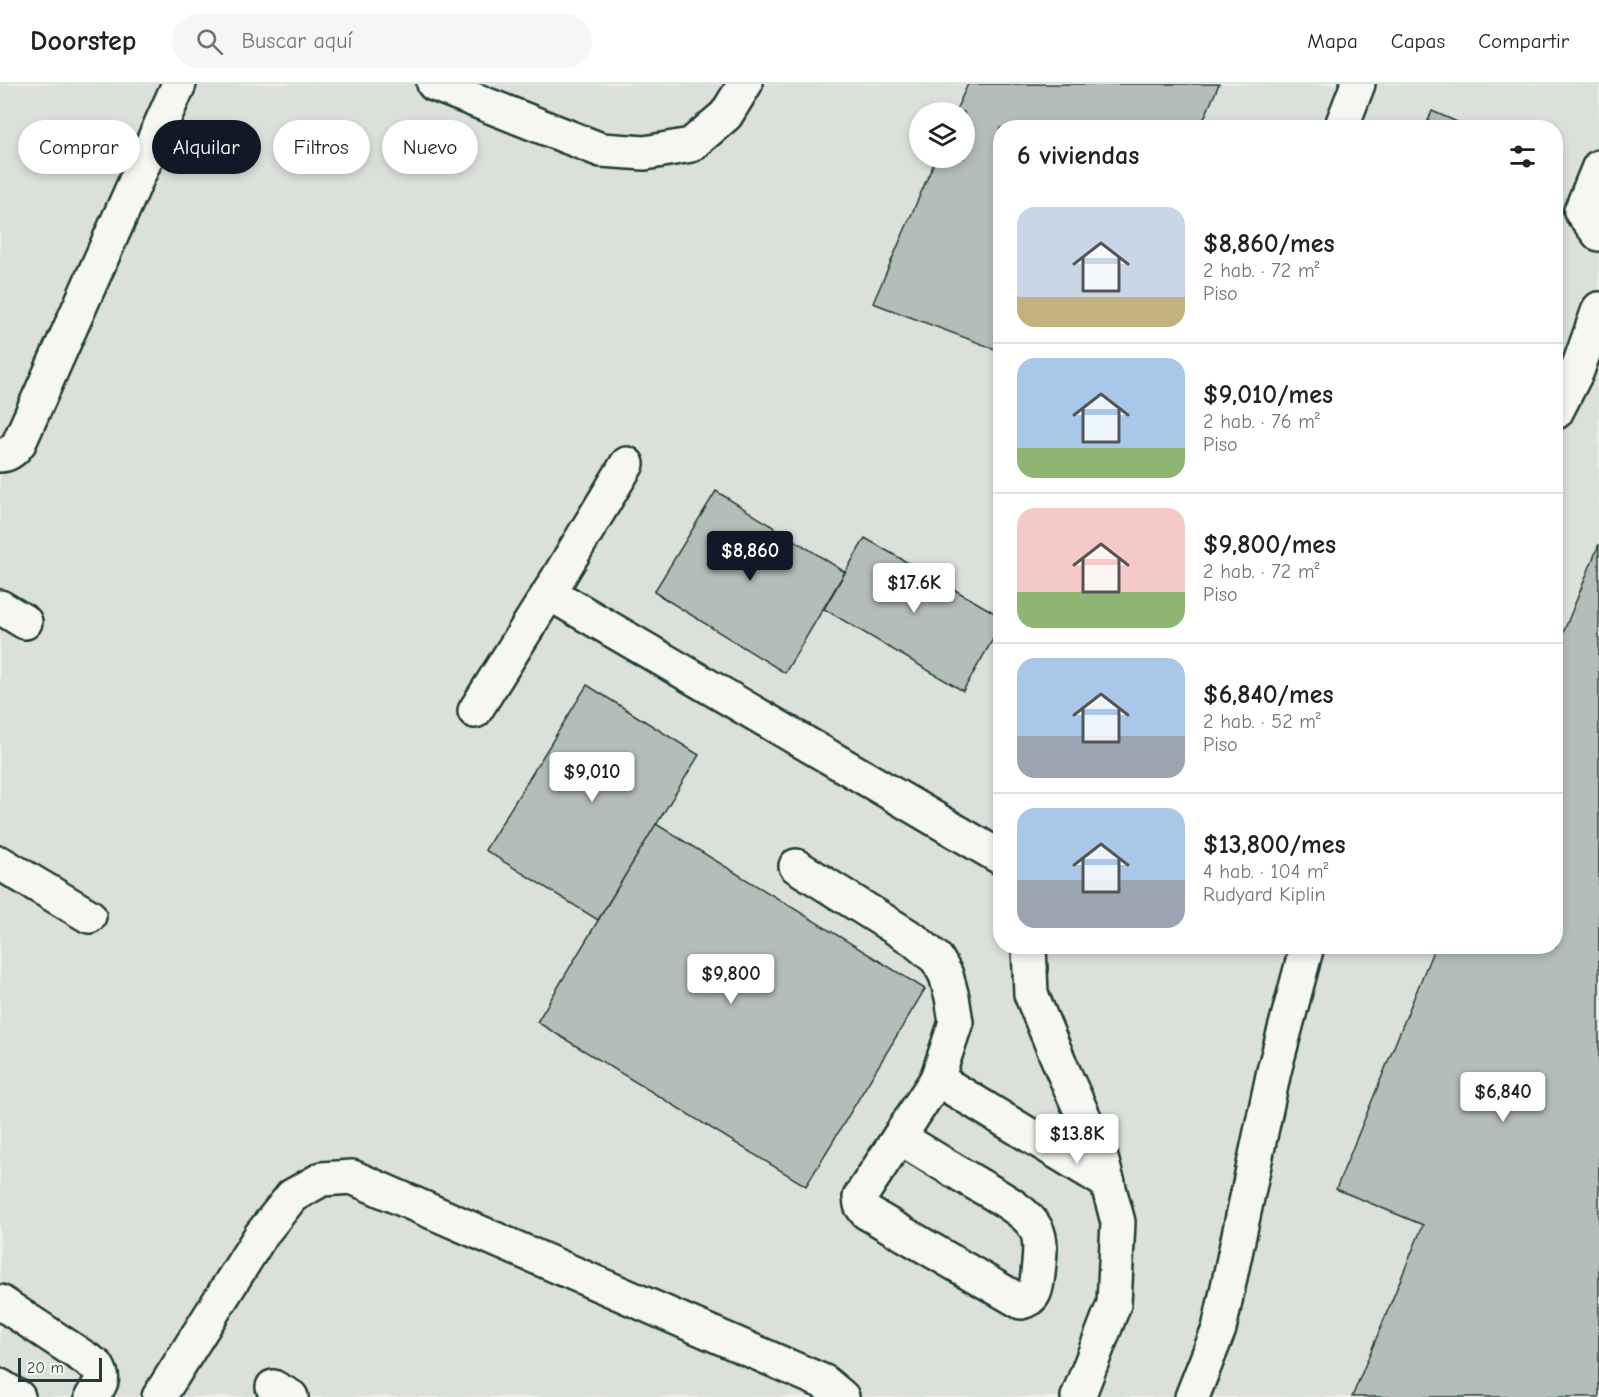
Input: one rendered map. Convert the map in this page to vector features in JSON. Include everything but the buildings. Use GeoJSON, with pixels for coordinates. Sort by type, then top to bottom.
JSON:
{"type":"FeatureCollection","features":[{"type":"Feature","properties":{"kind":"street"},"geometry":{"type":"LineString","coordinates":[[0,455],[12,451],[19,443],[178,84]]}},
{"type":"Feature","properties":{"kind":"street"},"geometry":{"type":"LineString","coordinates":[[435,84],[600,150],[645,153],[691,145],[726,115],[745,84]]}},
{"type":"Feature","properties":{"kind":"street"},"geometry":{"type":"LineString","coordinates":[[1344,120],[1358,84]]}},
{"type":"Feature","properties":{"kind":"street"},"geometry":{"type":"LineString","coordinates":[[1599,167],[1581,211],[1599,234]]}},
{"type":"Feature","properties":{"kind":"street"},"geometry":{"type":"LineString","coordinates":[[1563,398],[1577,371],[1599,309]]}},
{"type":"Feature","properties":{"kind":"street"},"geometry":{"type":"LineString","coordinates":[[475,711],[627,464]]}},
{"type":"Feature","properties":{"kind":"street"},"geometry":{"type":"LineString","coordinates":[[549,593],[993,853]]}},
{"type":"Feature","properties":{"kind":"street"},"geometry":{"type":"LineString","coordinates":[[0,862],[89,916]]}},
{"type":"Feature","properties":{"kind":"street"},"geometry":{"type":"LineString","coordinates":[[796,866],[913,939],[937,959],[946,975],[952,997],[956,1022],[937,1079],[899,1137],[860,1197],[861,1205],[866,1212],[1021,1302],[1028,1301],[1034,1296],[1036,1287],[1040,1239],[1035,1227],[1024,1215],[1004,1200],[899,1137]]}},
{"type":"Feature","properties":{"kind":"street"},"geometry":{"type":"LineString","coordinates":[[1029,954],[1031,994],[1062,1071],[1099,1150],[1119,1222],[1114,1304],[1078,1397]]}},
{"type":"Feature","properties":{"kind":"street"},"geometry":{"type":"LineString","coordinates":[[1192,1397],[1220,1329],[1274,1071],[1305,954]]}},
{"type":"Feature","properties":{"kind":"street"},"geometry":{"type":"LineString","coordinates":[[937,1079],[1108,1183]]}},
{"type":"Feature","properties":{"kind":"street"},"geometry":{"type":"LineString","coordinates":[[159,1397],[261,1235],[292,1196],[322,1179],[352,1177],[824,1382],[842,1397]]}},
{"type":"Feature","properties":{"kind":"street"},"geometry":{"type":"LineString","coordinates":[[0,1302],[97,1366],[102,1374],[102,1381],[92,1397]]}},
{"type":"Feature","properties":{"kind":"street"},"geometry":{"type":"LineString","coordinates":[[0,1386],[18,1397]]}},
{"type":"Feature","properties":{"kind":"shaded area"},"geometry":{"type":"Polygon","coordinates":[[[0,84],[1599,84],[1599,1397],[0,1397],[0,84]]]}}]}
